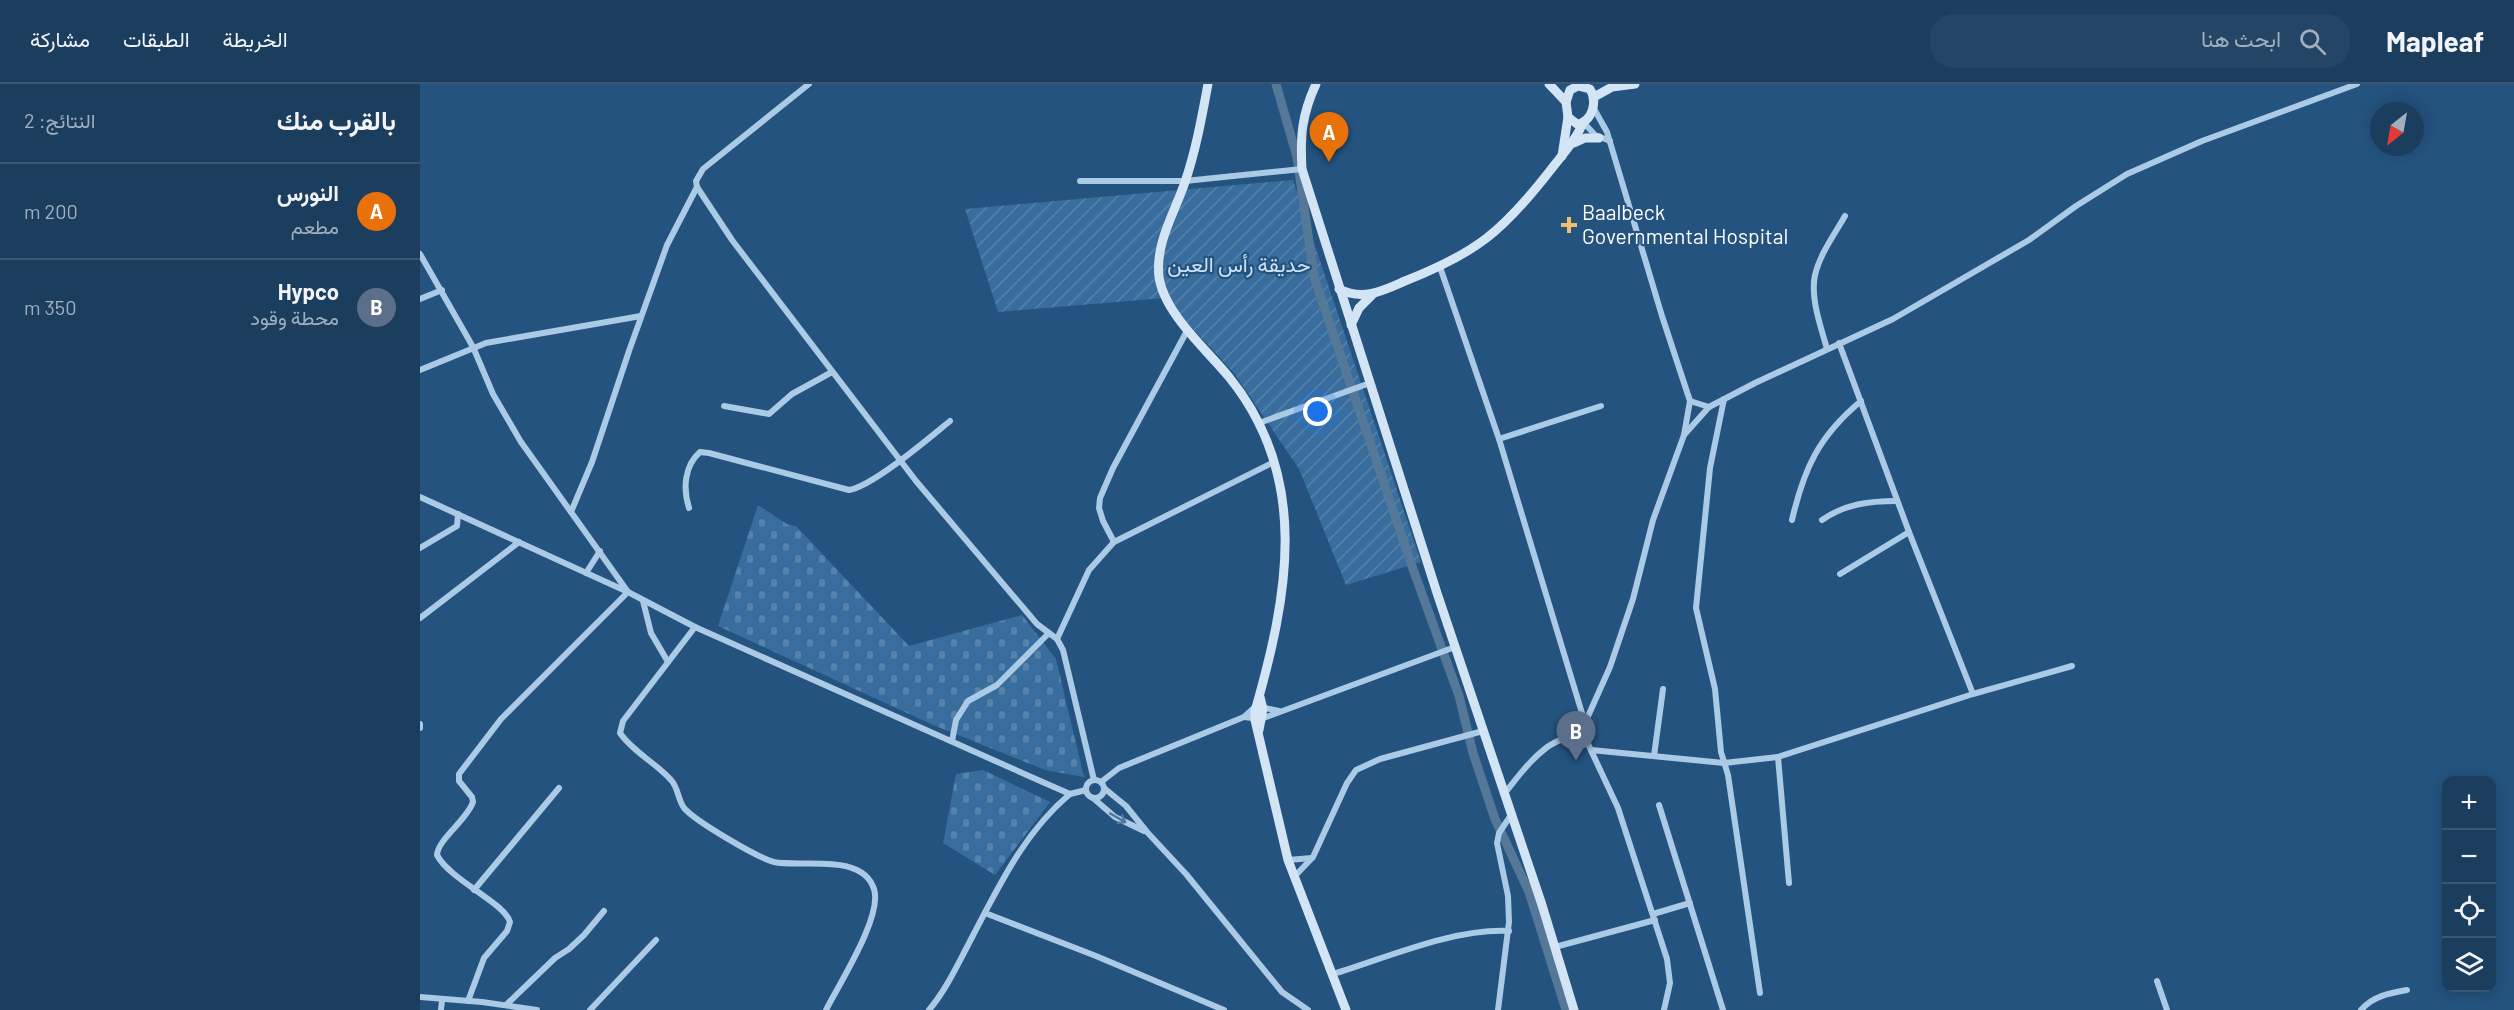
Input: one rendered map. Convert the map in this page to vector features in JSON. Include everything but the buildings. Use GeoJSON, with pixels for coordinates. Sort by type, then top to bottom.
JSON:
{"type":"FeatureCollection","features":[{"type":"Feature","properties":{"kind":"street"},"geometry":{"type":"LineString","coordinates":[[809,84],[703,169],[696,181],[697,187],[732,240],[900,460],[1021,605],[1057,639],[1066,660],[1100,783],[1102,795],[1093,798]]}},
{"type":"Feature","properties":{"kind":"street"},"geometry":{"type":"LineString","coordinates":[[1208,84],[1185,181],[1162,244],[1158,267],[1161,289],[1167,303],[1236,386],[1259,423],[1274,462],[1286,520],[1286,553],[1275,632],[1258,723],[1288,860],[1346,1010]]}},
{"type":"Feature","properties":{"kind":"street"},"geometry":{"type":"LineString","coordinates":[[1316,84],[1300,138],[1302,169],[1352,325],[1366,384],[1483,730],[1574,1010]]}},
{"type":"Feature","properties":{"kind":"street"},"geometry":{"type":"LineString","coordinates":[[1549,84],[1566,102]]}},
{"type":"Feature","properties":{"kind":"street"},"geometry":{"type":"LineString","coordinates":[[1339,289],[1355,295],[1372,295],[1440,267],[1476,247],[1508,220],[1572,144],[1588,119],[1593,102],[1612,87],[1635,84]]}},
{"type":"Feature","properties":{"kind":"street"},"geometry":{"type":"LineString","coordinates":[[1504,794],[1539,753],[1583,726],[1622,631],[1639,579],[1659,500],[1684,435],[1690,401],[1610,141],[1593,102],[1590,89],[1580,85],[1568,93],[1566,102],[1568,117],[1562,156]]}},
{"type":"Feature","properties":{"kind":"street"},"geometry":{"type":"LineString","coordinates":[[1684,435],[1709,407],[1893,319],[2029,240],[2076,206],[2127,174],[2202,141],[2354,85]]}},
{"type":"Feature","properties":{"kind":"street"},"geometry":{"type":"LineString","coordinates":[[1568,117],[1573,123],[1584,123]]}},
{"type":"Feature","properties":{"kind":"street"},"geometry":{"type":"LineString","coordinates":[[1584,123],[1590,132],[1599,138]]}},
{"type":"Feature","properties":{"kind":"street"},"geometry":{"type":"LineString","coordinates":[[1572,144],[1585,138],[1610,141]]}},
{"type":"Feature","properties":{"kind":"street"},"geometry":{"type":"LineString","coordinates":[[1080,181],[1185,181],[1302,169]]}},
{"type":"Feature","properties":{"kind":"street"},"geometry":{"type":"LineString","coordinates":[[571,512],[592,462],[667,245],[697,187]]}},
{"type":"Feature","properties":{"kind":"street"},"geometry":{"type":"LineString","coordinates":[[1827,349],[1819,320],[1814,277],[1821,258],[1845,216]]}},
{"type":"Feature","properties":{"kind":"street"},"geometry":{"type":"LineString","coordinates":[[420,254],[473,346],[493,394],[521,442],[628,592]]}},
{"type":"Feature","properties":{"kind":"street"},"geometry":{"type":"LineString","coordinates":[[1440,267],[1499,439],[1583,726],[1591,750],[1618,808],[1667,959],[1670,983],[1664,1010]]}},
{"type":"Feature","properties":{"kind":"street"},"geometry":{"type":"LineString","coordinates":[[420,299],[442,290]]}},
{"type":"Feature","properties":{"kind":"street"},"geometry":{"type":"LineString","coordinates":[[1352,325],[1359,308],[1372,295]]}},
{"type":"Feature","properties":{"kind":"street"},"geometry":{"type":"LineString","coordinates":[[420,369],[473,346],[641,316]]}},
{"type":"Feature","properties":{"kind":"street"},"geometry":{"type":"LineString","coordinates":[[1114,543],[1103,521],[1099,508],[1100,498],[1113,468],[1188,329]]}},
{"type":"Feature","properties":{"kind":"street"},"geometry":{"type":"LineString","coordinates":[[1839,343],[1897,501],[1973,694]]}},
{"type":"Feature","properties":{"kind":"street"},"geometry":{"type":"LineString","coordinates":[[724,406],[769,414],[792,394],[832,372]]}},
{"type":"Feature","properties":{"kind":"street"},"geometry":{"type":"LineString","coordinates":[[1259,423],[1366,384]]}},
{"type":"Feature","properties":{"kind":"street"},"geometry":{"type":"LineString","coordinates":[[1724,399],[1710,468],[1696,608],[1715,689],[1720,747],[1760,993]]}},
{"type":"Feature","properties":{"kind":"street"},"geometry":{"type":"LineString","coordinates":[[1690,401],[1709,407]]}},
{"type":"Feature","properties":{"kind":"street"},"geometry":{"type":"LineString","coordinates":[[1792,520],[1801,481],[1812,458],[1840,418],[1860,401]]}},
{"type":"Feature","properties":{"kind":"street"},"geometry":{"type":"LineString","coordinates":[[1499,439],[1601,406]]}},
{"type":"Feature","properties":{"kind":"street"},"geometry":{"type":"LineString","coordinates":[[689,508],[686,496],[686,477],[693,460],[700,452],[849,490],[862,486],[950,422]]}},
{"type":"Feature","properties":{"kind":"street"},"geometry":{"type":"LineString","coordinates":[[1057,639],[1089,570],[1114,543],[1274,462]]}},
{"type":"Feature","properties":{"kind":"street"},"geometry":{"type":"LineString","coordinates":[[420,497],[628,592],[695,627],[1070,794]]}},
{"type":"Feature","properties":{"kind":"street"},"geometry":{"type":"LineString","coordinates":[[1822,520],[1849,506],[1873,501],[1897,501]]}},
{"type":"Feature","properties":{"kind":"street"},"geometry":{"type":"LineString","coordinates":[[420,548],[457,526],[458,514]]}},
{"type":"Feature","properties":{"kind":"street"},"geometry":{"type":"LineString","coordinates":[[1840,574],[1909,532]]}},
{"type":"Feature","properties":{"kind":"street"},"geometry":{"type":"LineString","coordinates":[[420,618],[519,542]]}},
{"type":"Feature","properties":{"kind":"street"},"geometry":{"type":"LineString","coordinates":[[586,573],[600,551]]}},
{"type":"Feature","properties":{"kind":"street"},"geometry":{"type":"LineString","coordinates":[[468,1001],[484,958],[507,931],[510,922],[506,914],[446,867],[437,854],[444,840],[472,806],[472,797],[459,780],[461,770],[501,719],[628,592]]}},
{"type":"Feature","properties":{"kind":"street"},"geometry":{"type":"LineString","coordinates":[[643,601],[651,633],[668,662]]}},
{"type":"Feature","properties":{"kind":"street"},"geometry":{"type":"LineString","coordinates":[[695,627],[623,721],[620,730],[623,738],[672,781],[684,808],[704,823],[769,860],[849,867],[867,878],[874,889],[875,906],[864,938],[826,1010]]}},
{"type":"Feature","properties":{"kind":"street"},"geometry":{"type":"LineString","coordinates":[[952,741],[956,720],[968,701],[997,685],[1049,633]]}},
{"type":"Feature","properties":{"kind":"street"},"geometry":{"type":"LineString","coordinates":[[1258,723],[1279,711],[1349,688],[1455,647]]}},
{"type":"Feature","properties":{"kind":"street"},"geometry":{"type":"LineString","coordinates":[[1591,750],[1724,763],[1778,757],[1973,694],[2072,666]]}},
{"type":"Feature","properties":{"kind":"street"},"geometry":{"type":"LineString","coordinates":[[1654,756],[1663,689]]}},
{"type":"Feature","properties":{"kind":"street"},"geometry":{"type":"LineString","coordinates":[[1260,703],[1279,711]]}},
{"type":"Feature","properties":{"kind":"street"},"geometry":{"type":"LineString","coordinates":[[1086,790],[1088,783],[1100,783],[1119,768],[1244,717],[1260,703]]}},
{"type":"Feature","properties":{"kind":"street"},"geometry":{"type":"LineString","coordinates":[[1244,717],[1258,723]]}},
{"type":"Feature","properties":{"kind":"street"},"geometry":{"type":"LineString","coordinates":[[1294,877],[1313,857],[1347,783],[1356,770],[1380,759],[1483,730]]}},
{"type":"Feature","properties":{"kind":"street"},"geometry":{"type":"LineString","coordinates":[[1778,757],[1789,883]]}},
{"type":"Feature","properties":{"kind":"street"},"geometry":{"type":"LineString","coordinates":[[1100,783],[1126,806],[1215,908],[1282,992],[1308,1010]]}},
{"type":"Feature","properties":{"kind":"street"},"geometry":{"type":"LineString","coordinates":[[474,890],[559,788]]}},
{"type":"Feature","properties":{"kind":"street"},"geometry":{"type":"LineString","coordinates":[[929,1010],[953,974],[1015,858],[1049,812],[1070,794],[1086,790]]}},
{"type":"Feature","properties":{"kind":"street"},"geometry":{"type":"LineString","coordinates":[[1086,790],[1115,816],[1147,832]]}},
{"type":"Feature","properties":{"kind":"street"},"geometry":{"type":"LineString","coordinates":[[1659,805],[1723,1010]]}},
{"type":"Feature","properties":{"kind":"street"},"geometry":{"type":"LineString","coordinates":[[1498,1010],[1509,931],[1508,896],[1497,843],[1499,833],[1511,815]]}},
{"type":"Feature","properties":{"kind":"street"},"geometry":{"type":"LineString","coordinates":[[1288,860],[1313,857]]}},
{"type":"Feature","properties":{"kind":"street"},"geometry":{"type":"LineString","coordinates":[[1555,947],[1654,917],[1690,903]]}},
{"type":"Feature","properties":{"kind":"street"},"geometry":{"type":"LineString","coordinates":[[506,1005],[555,958],[584,935],[604,911]]}},
{"type":"Feature","properties":{"kind":"street"},"geometry":{"type":"LineString","coordinates":[[985,913],[1096,956],[1224,1010]]}},
{"type":"Feature","properties":{"kind":"street"},"geometry":{"type":"LineString","coordinates":[[1333,974],[1465,934],[1492,930],[1509,931]]}},
{"type":"Feature","properties":{"kind":"street"},"geometry":{"type":"LineString","coordinates":[[590,1010],[656,940]]}},
{"type":"Feature","properties":{"kind":"street"},"geometry":{"type":"LineString","coordinates":[[2157,981],[2167,1010]]}},
{"type":"Feature","properties":{"kind":"street"},"geometry":{"type":"LineString","coordinates":[[2361,1010],[2383,995],[2408,990]]}},
{"type":"Feature","properties":{"kind":"street"},"geometry":{"type":"LineString","coordinates":[[420,997],[537,1010]]}},
{"type":"Feature","properties":{"kind":"street"},"geometry":{"type":"LineString","coordinates":[[441,1010],[442,1000]]}},
{"type":"Feature","properties":{"kind":"green space","name":"حديقة رأس العين"},"geometry":{"type":"Polygon","coordinates":[[[1293,180],[1421,562],[1346,585],[1299,469],[1234,373],[1164,298],[998,312],[965,209],[1293,180]]]}},
{"type":"Feature","properties":{"kind":"green space"},"geometry":{"type":"Polygon","coordinates":[[[758,505],[787,524],[796,526],[909,646],[1022,615],[1056,659],[1084,777],[1045,770],[933,725],[718,626],[758,505]]]}},
{"type":"Feature","properties":{"kind":"green space"},"geometry":{"type":"Polygon","coordinates":[[[983,770],[1050,802],[995,875],[943,843],[956,774],[983,770]]]}},
{"type":"Feature","properties":{"kind":"waterway"},"geometry":{"type":"LineString","coordinates":[[1276,84],[1297,157],[1314,277],[1413,569],[1459,696],[1473,753],[1495,819],[1529,892],[1566,1010]]}},
{"type":"Feature","properties":{"kind":"place","name":"النورس"},"geometry":{"type":"Point","coordinates":[1329,162]}},
{"type":"Feature","properties":{"kind":"place","name":"Baalbeck Governmental Hospital"},"geometry":{"type":"Point","coordinates":[1569,225]}},
{"type":"Feature","properties":{"kind":"place","name":"Hypco"},"geometry":{"type":"Point","coordinates":[1576,761]}}]}
